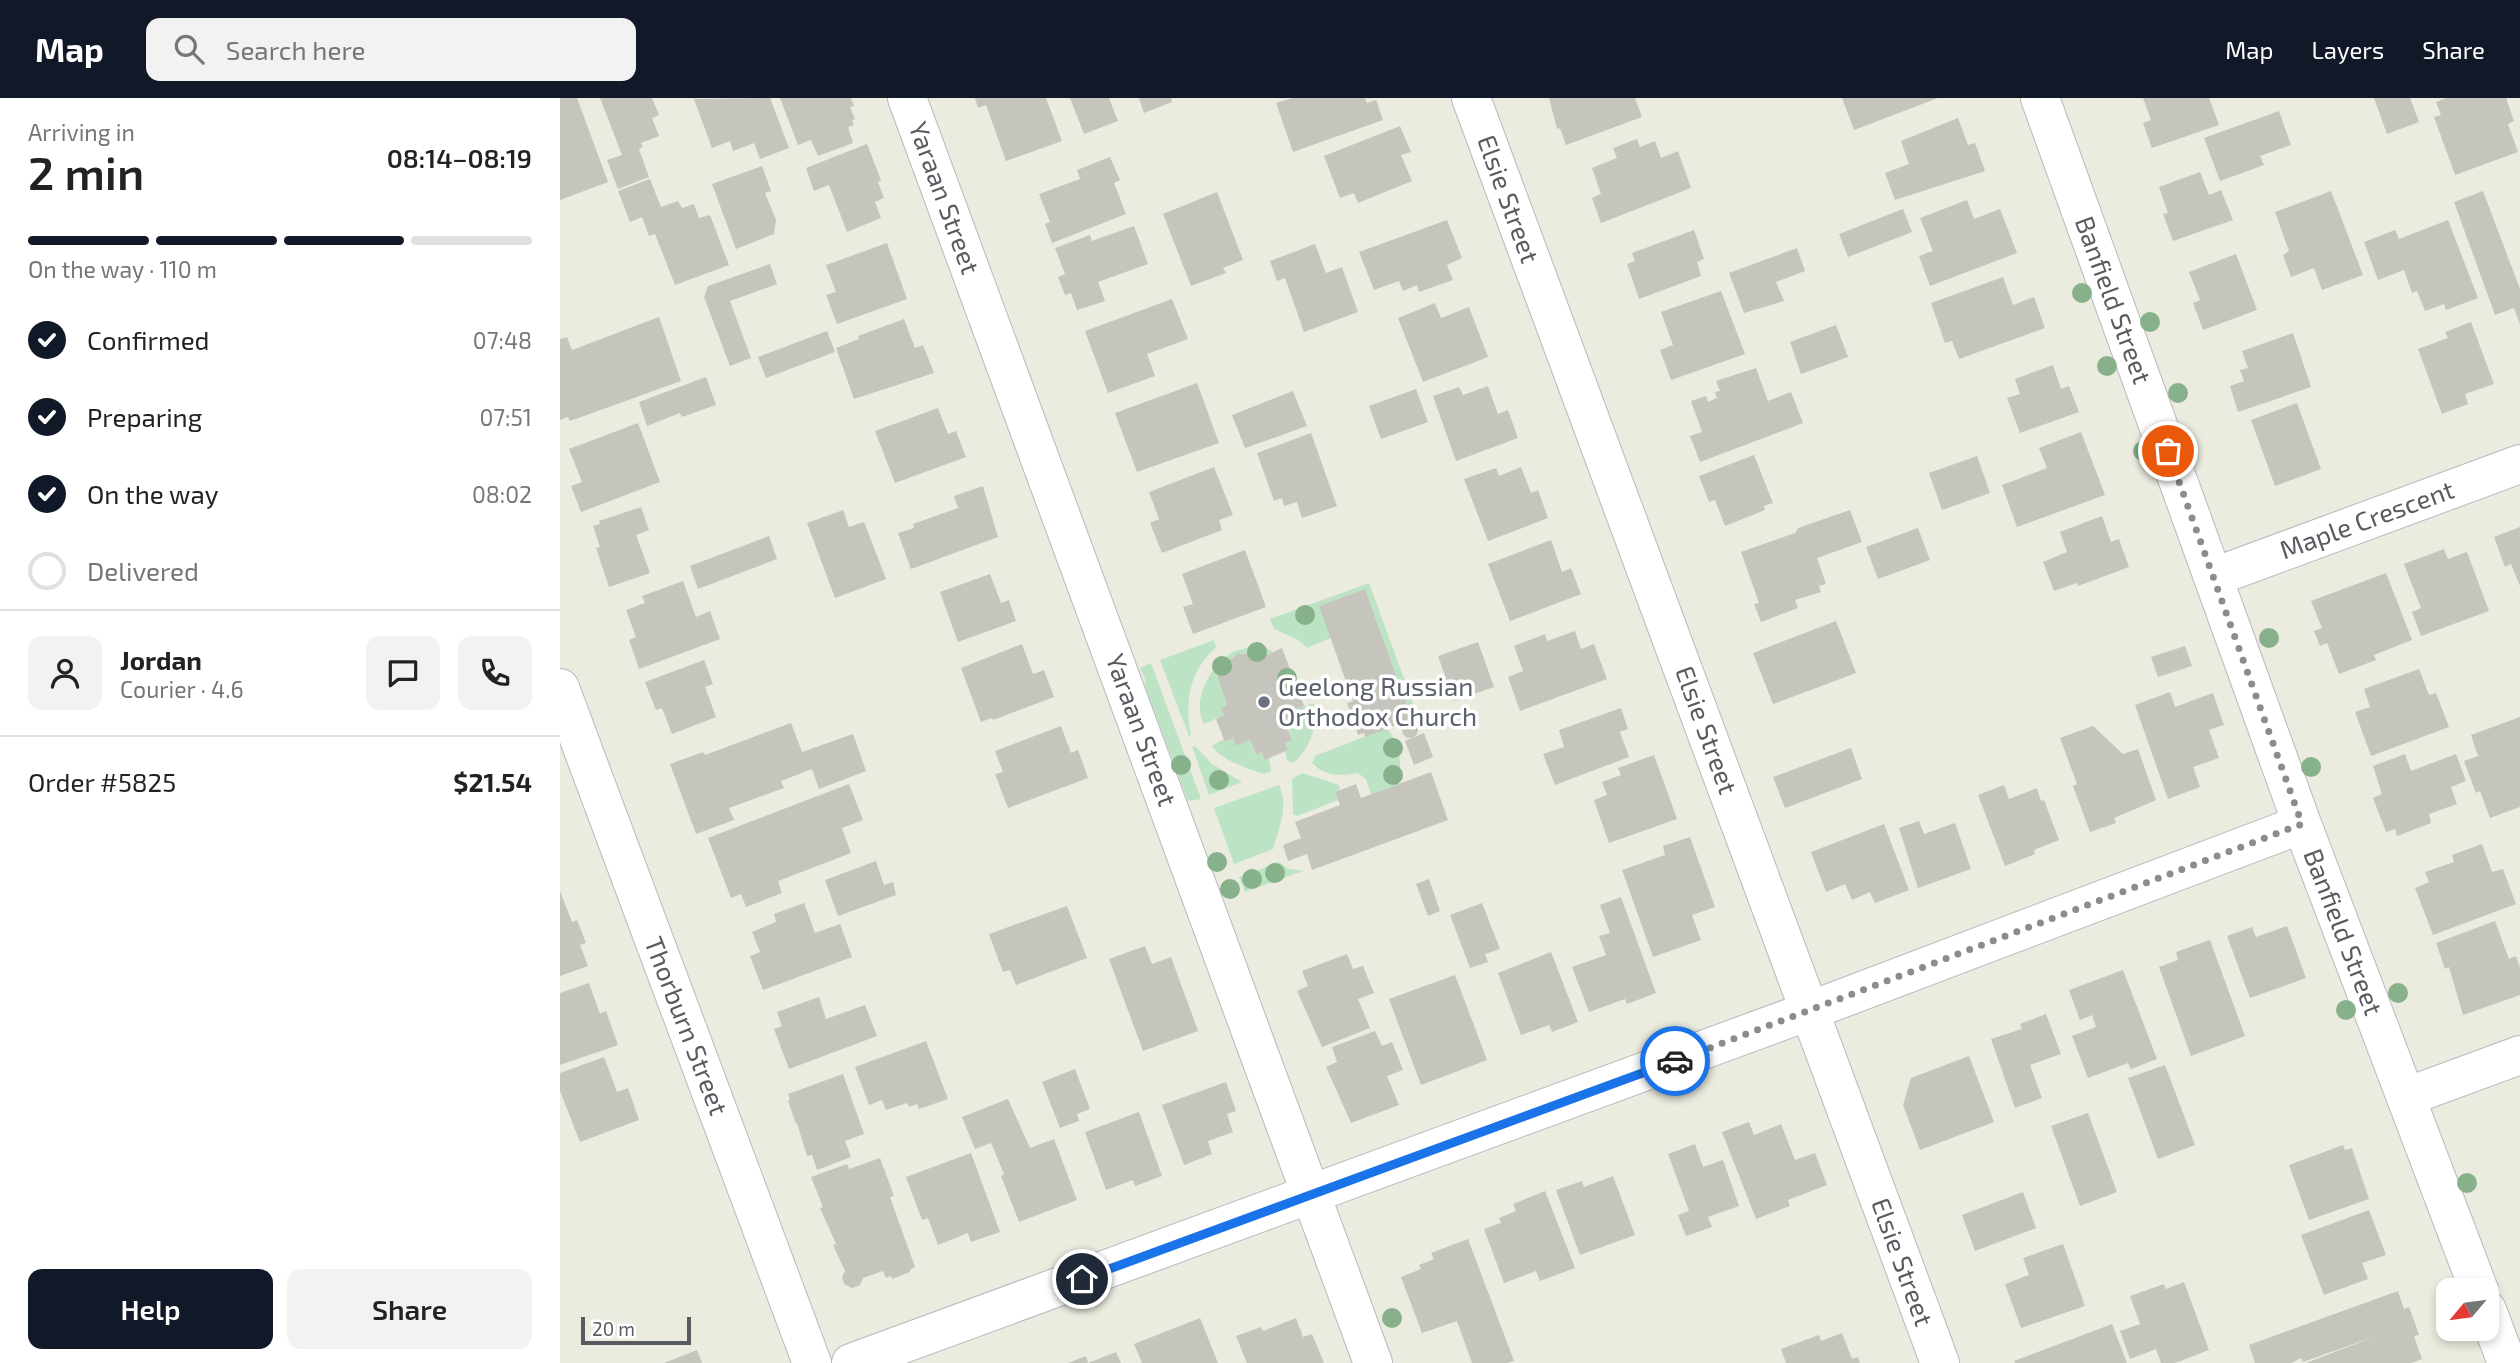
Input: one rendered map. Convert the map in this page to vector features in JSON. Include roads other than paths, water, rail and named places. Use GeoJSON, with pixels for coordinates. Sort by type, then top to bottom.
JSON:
{"type":"FeatureCollection","features":[{"type":"Feature","properties":{"kind":"street","name":"Yaraan Street"},"geometry":{"type":"LineString","coordinates":[[907,98],[1373,1363]]}},
{"type":"Feature","properties":{"kind":"street","name":"Elsie Street"},"geometry":{"type":"LineString","coordinates":[[1471,98],[1940,1363]]}},
{"type":"Feature","properties":{"kind":"street","name":"Banfield Street"},"geometry":{"type":"LineString","coordinates":[[2040,98],[2302,824],[2474,1278]]}},
{"type":"Feature","properties":{"kind":"street","name":"Maple Crescent"},"geometry":{"type":"LineString","coordinates":[[2214,577],[2520,464]]}},
{"type":"Feature","properties":{"kind":"street","name":"Thorburn Street"},"geometry":{"type":"LineString","coordinates":[[560,688],[812,1363]]}},
{"type":"Feature","properties":{"kind":"street"},"geometry":{"type":"LineString","coordinates":[[851,1363],[1312,1196],[2302,824]]}},
{"type":"Feature","properties":{"kind":"street"},"geometry":{"type":"LineString","coordinates":[[2406,1097],[2520,1055]]}},
{"type":"Feature","properties":{"kind":"street"},"geometry":{"type":"LineString","coordinates":[[2499,1341],[2507,1363]]}},
{"type":"Feature","properties":{"kind":"place","name":"Geelong Russian Orthodox Church"},"geometry":{"type":"Point","coordinates":[1264,702]}}]}
